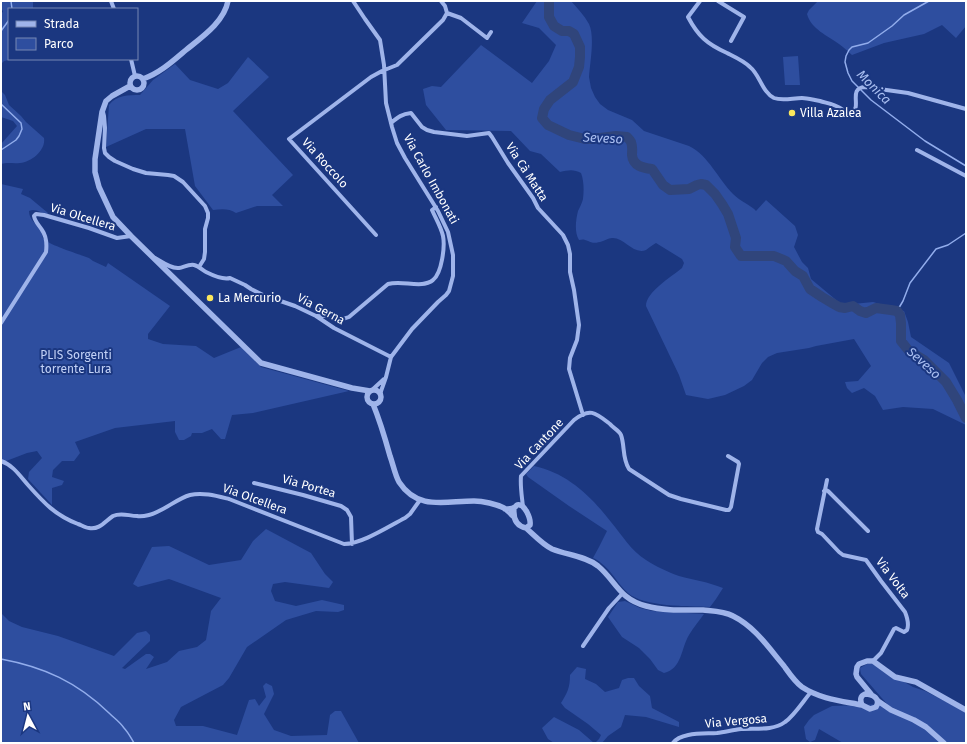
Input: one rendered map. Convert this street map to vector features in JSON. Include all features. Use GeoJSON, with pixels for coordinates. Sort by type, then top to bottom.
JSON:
{"type":"FeatureCollection","features":[{"type":"Feature","properties":{"kind":"street"},"geometry":{"type":"LineString","coordinates":[[143,80],[167,66],[212,28],[224,12],[228,1]]}},
{"type":"Feature","properties":{"kind":"street","name":"Via Carlo Imbonati"},"geometry":{"type":"LineString","coordinates":[[353,1],[380,40],[385,70],[386,103],[397,143],[436,207],[448,232],[453,255],[450,288],[446,295],[412,329],[391,357],[380,397]]}},
{"type":"Feature","properties":{"kind":"street"},"geometry":{"type":"LineString","coordinates":[[385,70],[397,65],[443,20],[447,12],[441,1]]}},
{"type":"Feature","properties":{"kind":"street"},"geometry":{"type":"LineString","coordinates":[[700,1],[688,16],[701,37],[709,44],[740,59],[750,66],[759,77],[766,91],[773,97],[778,99],[803,98],[839,107],[847,112],[851,112],[856,106],[855,95],[857,91],[865,87],[908,93],[966,109]]}},
{"type":"Feature","properties":{"kind":"street"},"geometry":{"type":"LineString","coordinates":[[718,1],[744,17],[730,41]]}},
{"type":"Feature","properties":{"kind":"street"},"geometry":{"type":"LineString","coordinates":[[447,12],[461,18],[487,38],[491,32]]}},
{"type":"Feature","properties":{"kind":"street"},"geometry":{"type":"LineString","coordinates":[[131,60],[135,76]]}},
{"type":"Feature","properties":{"kind":"street","name":"Via Roccolo"},"geometry":{"type":"LineString","coordinates":[[376,235],[289,139],[361,84],[385,70]]}},
{"type":"Feature","properties":{"kind":"street"},"geometry":{"type":"LineString","coordinates":[[130,86],[130,80],[135,76],[141,77],[143,80]]}},
{"type":"Feature","properties":{"kind":"street"},"geometry":{"type":"LineString","coordinates":[[130,86],[138,90],[143,86],[143,80]]}},
{"type":"Feature","properties":{"kind":"street"},"geometry":{"type":"LineString","coordinates":[[130,86],[106,101],[102,112],[96,148],[95,172],[113,217],[262,363],[352,388],[376,391],[380,397],[380,421]]}},
{"type":"Feature","properties":{"kind":"street"},"geometry":{"type":"LineString","coordinates":[[102,112],[104,116],[105,128],[104,148],[105,153],[109,157],[121,164],[146,173],[174,176],[183,182],[205,206],[208,213],[205,229],[205,252],[204,259],[199,267]]}},
{"type":"Feature","properties":{"kind":"street","name":"Via Cà Matta"},"geometry":{"type":"LineString","coordinates":[[391,123],[400,116],[411,113],[422,127],[434,132],[467,136],[489,133],[533,198],[538,208],[563,235],[568,245],[570,254],[570,272],[579,325],[577,340],[570,358],[569,369],[583,415]]}},
{"type":"Feature","properties":{"kind":"street"},"geometry":{"type":"LineString","coordinates":[[917,150],[966,176]]}},
{"type":"Feature","properties":{"kind":"street"},"geometry":{"type":"LineString","coordinates":[[316,316],[329,316],[337,319],[346,318],[388,284],[421,284],[435,279],[439,271],[444,243],[441,228],[432,210],[436,207]]}},
{"type":"Feature","properties":{"kind":"street","name":"Via Olcellera"},"geometry":{"type":"LineString","coordinates":[[1,323],[46,252],[46,238],[43,230],[35,221],[34,216],[36,214],[89,228],[117,238],[131,236]]}},
{"type":"Feature","properties":{"kind":"street","name":"Via Gerna"},"geometry":{"type":"LineString","coordinates":[[152,256],[173,267],[178,268],[194,265],[204,271],[245,284],[263,295],[295,306],[316,316],[334,328],[391,357]]}},
{"type":"Feature","properties":{"kind":"street"},"geometry":{"type":"LineString","coordinates":[[367,399],[367,395],[386,377]]}},
{"type":"Feature","properties":{"kind":"street"},"geometry":{"type":"LineString","coordinates":[[352,388],[373,404],[380,421],[398,481],[412,496],[426,502],[476,501],[505,509],[514,516],[519,526],[526,528],[552,549],[589,561],[596,565],[603,571],[622,594],[635,602],[644,606],[656,608],[717,611],[731,615],[753,629],[801,686],[826,698],[870,708],[877,704]]}},
{"type":"Feature","properties":{"kind":"street"},"geometry":{"type":"LineString","coordinates":[[373,404],[377,403],[380,397]]}},
{"type":"Feature","properties":{"kind":"street","name":"Via Cantone"},"geometry":{"type":"LineString","coordinates":[[518,507],[522,498],[520,483],[521,476],[574,420],[589,413],[597,415],[620,433],[623,441],[626,463],[629,469],[669,495],[681,500],[729,510],[731,507],[739,464],[728,456]]}},
{"type":"Feature","properties":{"kind":"street","name":"Via Olcellera"},"geometry":{"type":"LineString","coordinates":[[1,461],[7,463],[15,470],[38,496],[55,512],[66,519],[89,528],[97,528],[104,524],[112,516],[119,514],[138,516],[148,515],[191,495],[202,494],[214,495],[229,499],[344,544],[352,544]]}},
{"type":"Feature","properties":{"kind":"street","name":"Via Volta"},"geometry":{"type":"LineString","coordinates":[[826,480],[816,529],[843,555],[866,560],[907,616],[907,630],[904,632],[896,628],[894,629],[881,653],[874,661]]}},
{"type":"Feature","properties":{"kind":"street","name":"Via Portea"},"geometry":{"type":"LineString","coordinates":[[254,483],[311,497],[340,506],[347,510],[351,517],[352,544]]}},
{"type":"Feature","properties":{"kind":"street"},"geometry":{"type":"LineString","coordinates":[[824,491],[828,491],[868,531]]}},
{"type":"Feature","properties":{"kind":"street"},"geometry":{"type":"LineString","coordinates":[[352,544],[362,541],[405,518],[410,514],[420,500]]}},
{"type":"Feature","properties":{"kind":"street"},"geometry":{"type":"LineString","coordinates":[[505,509],[518,507],[528,514],[530,522],[538,537]]}},
{"type":"Feature","properties":{"kind":"street"},"geometry":{"type":"LineString","coordinates":[[514,516],[518,507]]}},
{"type":"Feature","properties":{"kind":"street"},"geometry":{"type":"LineString","coordinates":[[526,528],[530,525],[530,522]]}},
{"type":"Feature","properties":{"kind":"street"},"geometry":{"type":"LineString","coordinates":[[583,646],[609,608],[622,594]]}},
{"type":"Feature","properties":{"kind":"street"},"geometry":{"type":"LineString","coordinates":[[877,704],[875,697],[857,677],[857,667],[862,662],[874,661],[895,677],[916,682],[966,710]]}},
{"type":"Feature","properties":{"kind":"street"},"geometry":{"type":"LineString","coordinates":[[862,705],[861,699],[864,686]]}},
{"type":"Feature","properties":{"kind":"street","name":"Via Vergosa"},"geometry":{"type":"LineString","coordinates":[[673,743],[679,738],[694,734],[719,733],[778,726],[790,718],[811,692]]}},
{"type":"Feature","properties":{"kind":"street"},"geometry":{"type":"LineString","coordinates":[[843,701],[865,694],[871,694]]}},
{"type":"Feature","properties":{"kind":"street"},"geometry":{"type":"LineString","coordinates":[[877,704],[914,720],[926,727],[944,743]]}},
{"type":"Feature","properties":{"kind":"green space"},"geometry":{"type":"Polygon","coordinates":[[[1,1],[33,1],[33,8],[8,8],[8,60],[4,61],[1,64],[1,13],[3,12],[1,1]]]}},
{"type":"Feature","properties":{"kind":"green space"},"geometry":{"type":"Polygon","coordinates":[[[537,1],[571,1],[589,24],[592,36],[592,50],[589,77],[591,88],[600,104],[608,110],[632,120],[644,131],[689,146],[696,150],[708,162],[733,194],[756,211],[766,200],[795,226],[798,235],[794,247],[802,262],[808,268],[811,279],[841,304],[873,302],[904,311],[911,337],[949,363],[966,397],[966,425],[933,409],[903,407],[883,410],[875,396],[864,388],[852,393],[847,388],[845,382],[858,381],[871,366],[854,339],[777,353],[768,357],[762,363],[752,380],[744,386],[725,395],[708,399],[686,395],[679,375],[646,306],[650,295],[654,290],[682,268],[684,263],[682,259],[656,243],[646,250],[641,251],[616,238],[610,238],[595,243],[579,240],[576,233],[576,226],[578,211],[583,199],[584,186],[581,173],[571,170],[560,172],[541,154],[530,151],[511,131],[446,130],[426,105],[423,89],[432,86],[441,87],[481,45],[532,83],[549,61],[556,45],[539,28],[522,23],[537,1]]]}},
{"type":"Feature","properties":{"kind":"green space"},"geometry":{"type":"Polygon","coordinates":[[[818,1],[966,1],[966,26],[956,38],[942,25],[924,34],[884,43],[852,55],[812,24],[807,14],[818,1]]]}},
{"type":"Feature","properties":{"kind":"green space"},"geometry":{"type":"Polygon","coordinates":[[[798,56],[800,85],[785,85],[783,57],[798,56]]]}},
{"type":"Feature","properties":{"kind":"green space"},"geometry":{"type":"Polygon","coordinates":[[[248,57],[269,77],[233,111],[293,175],[272,195],[283,206],[257,206],[236,213],[222,209],[213,210],[195,186],[185,129],[146,129],[106,147],[109,105],[115,99],[119,97],[140,95],[153,80],[175,64],[190,80],[218,89],[228,83],[248,57]]]}},
{"type":"Feature","properties":{"kind":"green space"},"geometry":{"type":"Polygon","coordinates":[[[1,91],[5,95],[9,105],[44,138],[43,147],[37,155],[25,162],[1,164],[1,144],[17,126],[13,121],[1,117],[1,91]]]}},
{"type":"Feature","properties":{"kind":"green space","name":"PLIS Sorgenti torrente Lura"},"geometry":{"type":"Polygon","coordinates":[[[1,184],[23,189],[21,194],[30,198],[48,213],[47,215],[36,210],[29,211],[31,219],[40,229],[43,238],[46,241],[89,258],[106,267],[108,263],[170,306],[148,334],[148,339],[163,344],[196,346],[214,358],[241,347],[261,367],[349,391],[253,413],[232,415],[225,439],[221,439],[212,429],[202,433],[192,433],[191,436],[184,440],[179,440],[175,432],[175,421],[115,428],[75,442],[80,453],[74,461],[62,461],[53,470],[52,477],[64,481],[62,485],[52,488],[52,505],[28,479],[29,472],[42,458],[37,451],[27,453],[1,463],[1,184]]]}},
{"type":"Feature","properties":{"kind":"green space"},"geometry":{"type":"Polygon","coordinates":[[[534,466],[546,469],[568,480],[587,495],[603,512],[631,547],[646,560],[679,576],[723,588],[710,607],[679,606],[655,603],[635,598],[628,593],[605,566],[593,558],[607,531],[528,477],[526,474],[534,466]]]}},
{"type":"Feature","properties":{"kind":"green space"},"geometry":{"type":"Polygon","coordinates":[[[266,529],[311,553],[325,574],[333,582],[329,588],[285,582],[273,584],[271,591],[275,601],[296,606],[322,600],[344,605],[344,610],[338,612],[316,611],[286,620],[247,647],[229,678],[223,685],[181,707],[174,720],[176,726],[203,726],[237,735],[249,700],[255,699],[259,706],[266,697],[263,686],[266,683],[272,686],[274,694],[264,714],[274,730],[291,736],[327,735],[330,715],[335,711],[341,711],[359,743],[1,743],[1,613],[9,621],[22,627],[58,636],[114,656],[137,633],[146,631],[150,635],[150,641],[122,668],[125,669],[146,654],[150,654],[154,657],[146,669],[167,662],[179,651],[197,647],[206,640],[211,611],[221,598],[169,579],[138,587],[133,584],[152,547],[169,546],[209,565],[241,560],[253,541],[266,529]]]}},
{"type":"Feature","properties":{"kind":"green space"},"geometry":{"type":"Polygon","coordinates":[[[625,601],[640,608],[652,611],[704,614],[686,640],[678,663],[670,671],[664,673],[658,670],[639,648],[622,637],[608,617],[618,602],[625,601]]]}},
{"type":"Feature","properties":{"kind":"green space"},"geometry":{"type":"Polygon","coordinates":[[[867,664],[873,664],[913,687],[925,691],[966,712],[966,743],[843,743],[819,729],[815,740],[810,742],[806,739],[804,727],[809,720],[814,715],[832,706],[887,704],[861,674],[860,668],[867,664]]]}},
{"type":"Feature","properties":{"kind":"green space"},"geometry":{"type":"Polygon","coordinates":[[[577,667],[586,669],[585,679],[596,684],[605,692],[619,688],[622,680],[634,678],[639,686],[650,696],[652,708],[679,722],[679,727],[646,717],[625,715],[621,727],[608,736],[602,743],[595,743],[601,735],[565,708],[561,703],[568,690],[570,675],[577,667]]]}},
{"type":"Feature","properties":{"kind":"green space"},"geometry":{"type":"Polygon","coordinates":[[[554,717],[579,730],[594,743],[554,743],[548,739],[542,728],[554,717]]]}},
{"type":"Feature","properties":{"kind":"waterway"},"geometry":{"type":"LineString","coordinates":[[11,1],[12,8]]}},
{"type":"Feature","properties":{"kind":"waterway","name":"Seveso"},"geometry":{"type":"LineString","coordinates":[[549,1],[549,17],[554,26],[562,31],[569,31],[574,34],[580,47],[580,57],[579,67],[573,82],[550,100],[544,109],[542,118],[548,125],[569,135],[585,139],[616,136],[627,137],[632,144],[632,155],[634,162],[642,167],[652,169],[663,185],[670,190],[689,189],[701,184],[706,185],[715,194],[728,214],[736,238],[735,247],[741,256],[774,256],[786,261],[795,271],[803,276],[810,289],[839,307],[845,308],[853,306],[866,313],[876,308],[897,311],[900,315],[901,341],[909,351],[924,360],[946,382],[966,418]]}},
{"type":"Feature","properties":{"kind":"waterway","name":"Monica"},"geometry":{"type":"LineString","coordinates":[[929,1],[904,15],[892,26],[868,43],[852,47],[846,56],[845,62],[852,81],[871,100],[925,141],[966,166]]}},
{"type":"Feature","properties":{"kind":"waterway"},"geometry":{"type":"LineString","coordinates":[[1,31],[8,21]]}},
{"type":"Feature","properties":{"kind":"waterway"},"geometry":{"type":"LineString","coordinates":[[1,104],[21,123],[22,129],[16,140],[1,150]]}},
{"type":"Feature","properties":{"kind":"waterway","name":"Monica"},"geometry":{"type":"LineString","coordinates":[[897,311],[903,301],[910,283],[936,249],[948,245],[966,233]]}},
{"type":"Feature","properties":{"kind":"waterway"},"geometry":{"type":"LineString","coordinates":[[1,659],[32,666],[72,684],[97,702],[119,722],[127,731],[134,743]]}},
{"type":"Feature","properties":{"kind":"place","name":"Villa Azalea"},"geometry":{"type":"Point","coordinates":[792,113]}},
{"type":"Feature","properties":{"kind":"place","name":"La Mercurio"},"geometry":{"type":"Point","coordinates":[210,298]}}]}
